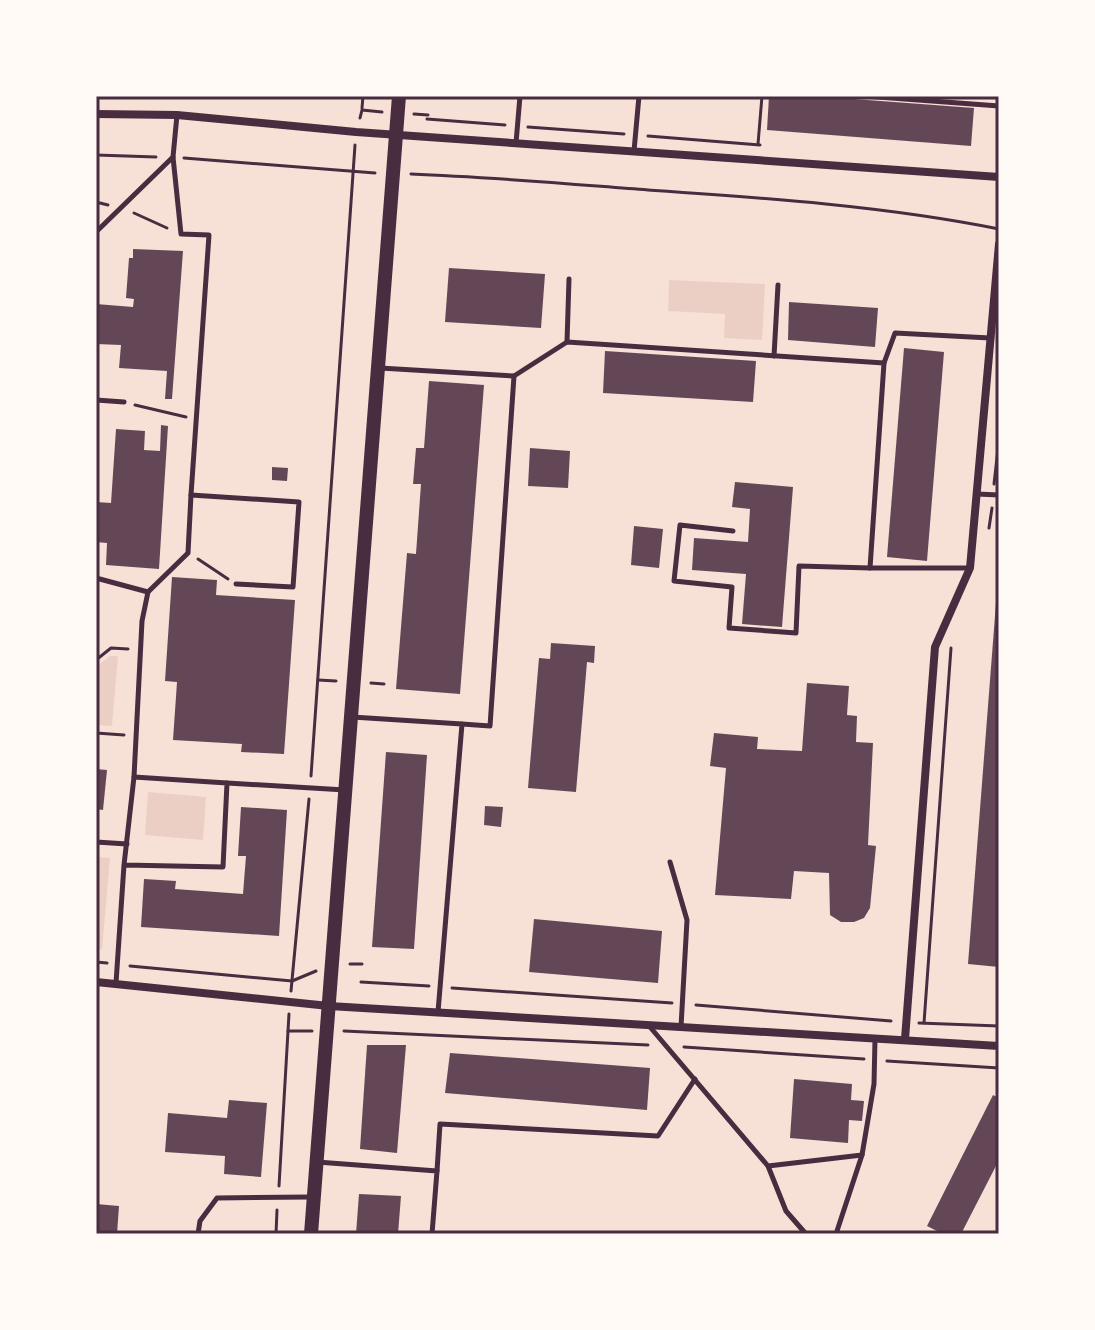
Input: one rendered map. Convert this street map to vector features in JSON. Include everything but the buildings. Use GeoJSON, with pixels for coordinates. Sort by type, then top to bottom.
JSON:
{"type":"FeatureCollection","features":[{"type":"Feature","properties":{"kind":"main road"},"geometry":{"type":"LineString","coordinates":[[311,1234],[399,96]]}},
{"type":"Feature","properties":{"kind":"street"},"geometry":{"type":"LineString","coordinates":[[96,114],[177,115],[356,132],[999,177]]}},
{"type":"Feature","properties":{"kind":"street"},"geometry":{"type":"LineString","coordinates":[[905,1039],[935,647],[970,568],[997,297],[999,244]]}},
{"type":"Feature","properties":{"kind":"street"},"geometry":{"type":"LineString","coordinates":[[96,982],[329,1006],[999,1046]]}},
{"type":"Feature","properties":{"kind":"lane"},"geometry":{"type":"LineString","coordinates":[[516,143],[520,96]]}},
{"type":"Feature","properties":{"kind":"lane"},"geometry":{"type":"LineString","coordinates":[[634,151],[639,96]]}},
{"type":"Feature","properties":{"kind":"lane"},"geometry":{"type":"LineString","coordinates":[[864,96],[999,106]]}},
{"type":"Feature","properties":{"kind":"lane"},"geometry":{"type":"LineString","coordinates":[[115,984],[134,777],[142,621],[148,592],[188,553],[209,235],[181,234],[173,157],[177,115]]}},
{"type":"Feature","properties":{"kind":"lane"},"geometry":{"type":"LineString","coordinates":[[96,232],[173,157]]}},
{"type":"Feature","properties":{"kind":"lane"},"geometry":{"type":"LineString","coordinates":[[567,342],[569,279]]}},
{"type":"Feature","properties":{"kind":"lane"},"geometry":{"type":"LineString","coordinates":[[774,356],[778,285]]}},
{"type":"Feature","properties":{"kind":"lane"},"geometry":{"type":"LineString","coordinates":[[870,568],[884,363],[895,333],[992,338]]}},
{"type":"Feature","properties":{"kind":"lane"},"geometry":{"type":"LineString","coordinates":[[379,368],[514,376],[567,342],[884,363]]}},
{"type":"Feature","properties":{"kind":"lane"},"geometry":{"type":"LineString","coordinates":[[351,717],[490,726],[514,376]]}},
{"type":"Feature","properties":{"kind":"lane"},"geometry":{"type":"LineString","coordinates":[[96,400],[124,402]]}},
{"type":"Feature","properties":{"kind":"lane"},"geometry":{"type":"LineString","coordinates":[[977,494],[996,495]]}},
{"type":"Feature","properties":{"kind":"lane"},"geometry":{"type":"LineString","coordinates":[[191,495],[299,502],[293,587],[236,584]]}},
{"type":"Feature","properties":{"kind":"lane"},"geometry":{"type":"LineString","coordinates":[[733,531],[680,525],[674,581],[732,587],[729,628],[796,633],[799,566],[970,568]]}},
{"type":"Feature","properties":{"kind":"lane"},"geometry":{"type":"LineString","coordinates":[[96,578],[148,592]]}},
{"type":"Feature","properties":{"kind":"lane"},"geometry":{"type":"LineString","coordinates":[[438,1013],[462,724]]}},
{"type":"Feature","properties":{"kind":"lane"},"geometry":{"type":"LineString","coordinates":[[134,777],[346,790]]}},
{"type":"Feature","properties":{"kind":"lane"},"geometry":{"type":"LineString","coordinates":[[124,865],[223,867],[227,783],[220,783]]}},
{"type":"Feature","properties":{"kind":"lane"},"geometry":{"type":"LineString","coordinates":[[96,842],[127,844]]}},
{"type":"Feature","properties":{"kind":"lane"},"geometry":{"type":"LineString","coordinates":[[670,862],[687,920],[681,1028]]}},
{"type":"Feature","properties":{"kind":"lane"},"geometry":{"type":"LineString","coordinates":[[650,1026],[768,1166],[786,1211],[806,1234]]}},
{"type":"Feature","properties":{"kind":"lane"},"geometry":{"type":"LineString","coordinates":[[836,1234],[862,1155],[874,1084],[876,1037]]}},
{"type":"Feature","properties":{"kind":"lane"},"geometry":{"type":"LineString","coordinates":[[432,1234],[440,1124],[658,1136],[695,1079]]}},
{"type":"Feature","properties":{"kind":"lane"},"geometry":{"type":"LineString","coordinates":[[768,1166],[862,1155]]}},
{"type":"Feature","properties":{"kind":"lane"},"geometry":{"type":"LineString","coordinates":[[316,1162],[437,1171]]}},
{"type":"Feature","properties":{"kind":"lane"},"geometry":{"type":"LineString","coordinates":[[198,1234],[200,1221],[217,1198],[314,1198]]}},
{"type":"Feature","properties":{"kind":"path"},"geometry":{"type":"LineString","coordinates":[[362,110],[363,96]]}},
{"type":"Feature","properties":{"kind":"path"},"geometry":{"type":"LineString","coordinates":[[758,145],[762,96]]}},
{"type":"Feature","properties":{"kind":"path"},"geometry":{"type":"LineString","coordinates":[[427,119],[773,146]]}},
{"type":"Feature","properties":{"kind":"path"},"geometry":{"type":"LineString","coordinates":[[276,1234],[290,1002],[310,788],[356,132]]}},
{"type":"Feature","properties":{"kind":"path"},"geometry":{"type":"LineString","coordinates":[[96,155],[173,157],[353,173],[700,193],[858,207],[999,229]]}},
{"type":"Feature","properties":{"kind":"path"},"geometry":{"type":"LineString","coordinates":[[96,202],[121,208],[181,234]]}},
{"type":"Feature","properties":{"kind":"path"},"geometry":{"type":"LineString","coordinates":[[124,402],[197,420]]}},
{"type":"Feature","properties":{"kind":"path"},"geometry":{"type":"LineString","coordinates":[[989,527],[996,495],[999,440]]}},
{"type":"Feature","properties":{"kind":"path"},"geometry":{"type":"LineString","coordinates":[[188,553],[236,584]]}},
{"type":"Feature","properties":{"kind":"path"},"geometry":{"type":"LineString","coordinates":[[924,1023],[951,647]]}},
{"type":"Feature","properties":{"kind":"path"},"geometry":{"type":"LineString","coordinates":[[96,660],[111,648],[141,650]]}},
{"type":"Feature","properties":{"kind":"path"},"geometry":{"type":"LineString","coordinates":[[96,733],[136,735]]}},
{"type":"Feature","properties":{"kind":"path"},"geometry":{"type":"LineString","coordinates":[[96,962],[292,981],[332,964],[362,964]]}},
{"type":"Feature","properties":{"kind":"path"},"geometry":{"type":"LineString","coordinates":[[288,1031],[667,1046],[999,1068]]}},
{"type":"Feature","properties":{"kind":"shaded area"},"geometry":{"type":"Polygon","coordinates":[[[669,280],[765,284],[762,340],[724,338],[725,314],[668,311],[669,280]]]}},
{"type":"Feature","properties":{"kind":"shaded area"},"geometry":{"type":"Polygon","coordinates":[[[110,656],[118,656],[112,726],[96,725],[96,667],[110,656]]]}},
{"type":"Feature","properties":{"kind":"shaded area"},"geometry":{"type":"Polygon","coordinates":[[[148,792],[206,797],[203,840],[145,835],[148,792]]]}},
{"type":"Feature","properties":{"kind":"shaded area"},"geometry":{"type":"Polygon","coordinates":[[[96,857],[110,858],[102,949],[96,948],[96,857]]]}}]}
